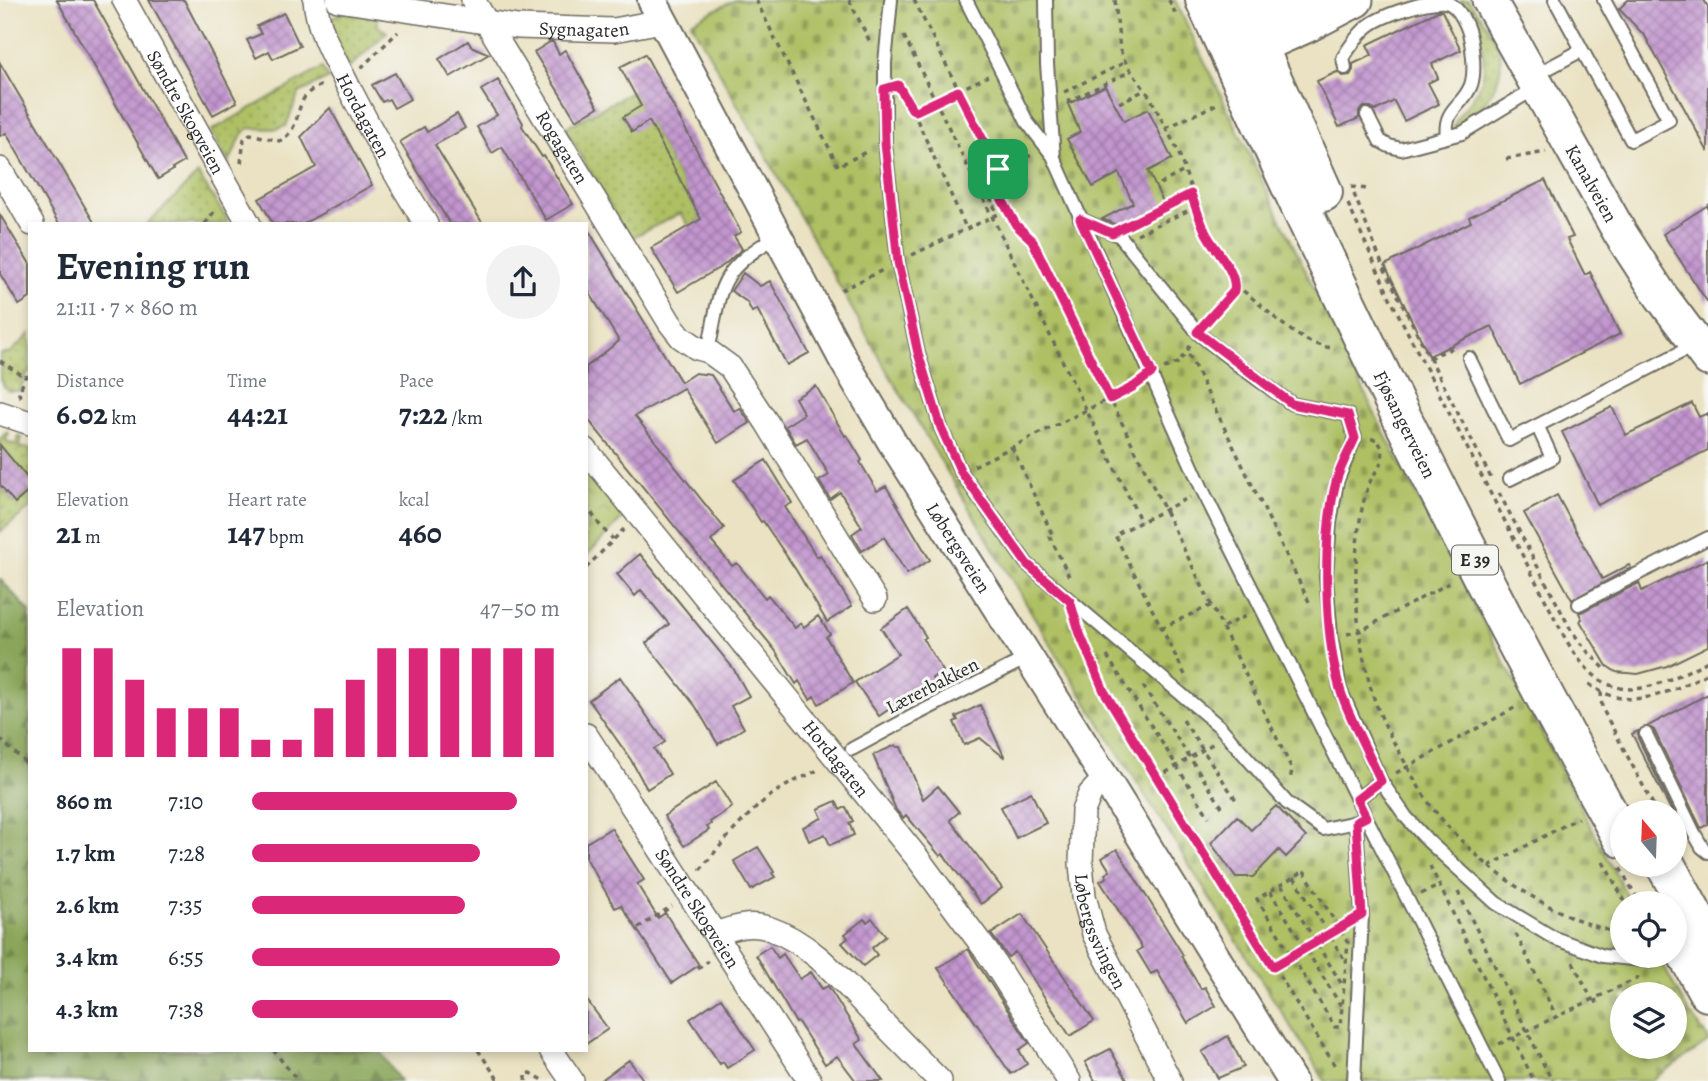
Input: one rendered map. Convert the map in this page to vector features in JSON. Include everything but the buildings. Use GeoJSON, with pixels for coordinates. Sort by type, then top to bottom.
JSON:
{"type":"FeatureCollection","features":[{"type":"Feature","properties":{"kind":"highway","name":"Fjøsangerveien"},"geometry":{"type":"LineString","coordinates":[[1237,0],[1245,52],[1335,278],[1458,528],[1610,815]]}},
{"type":"Feature","properties":{"kind":"highway","name":"Fjøsangerveien"},"geometry":{"type":"LineString","coordinates":[[1193,11],[1245,52],[1532,620],[1630,800]]}},
{"type":"Feature","properties":{"kind":"highway"},"geometry":{"type":"LineString","coordinates":[[1672,877],[1708,942]]}},
{"type":"Feature","properties":{"kind":"highway"},"geometry":{"type":"LineString","coordinates":[[1684,968],[1708,992]]}},
{"type":"Feature","properties":{"kind":"main road"},"geometry":{"type":"LineString","coordinates":[[1243,0],[1270,11],[1356,0]]}},
{"type":"Feature","properties":{"kind":"main road","name":"Kanalveien"},"geometry":{"type":"LineString","coordinates":[[1489,0],[1620,233],[1705,355]]}},
{"type":"Feature","properties":{"kind":"main road"},"geometry":{"type":"LineString","coordinates":[[1245,52],[1304,8]]}},
{"type":"Feature","properties":{"kind":"street","name":"Søndre Skogveien"},"geometry":{"type":"LineString","coordinates":[[124,0],[248,222]]}},
{"type":"Feature","properties":{"kind":"street","name":"Hordagaten"},"geometry":{"type":"LineString","coordinates":[[316,0],[321,32],[425,222]]}},
{"type":"Feature","properties":{"kind":"street","name":"Sygnagaten"},"geometry":{"type":"LineString","coordinates":[[338,0],[518,27],[614,30],[657,11]]}},
{"type":"Feature","properties":{"kind":"street","name":"Rogagaten"},"geometry":{"type":"LineString","coordinates":[[473,0],[670,323],[681,337],[697,348],[708,351],[730,368],[774,434],[875,599]]}},
{"type":"Feature","properties":{"kind":"street","name":"Løbergsveien"},"geometry":{"type":"LineString","coordinates":[[657,11],[777,236],[892,442],[1105,778],[1292,1081]]}},
{"type":"Feature","properties":{"kind":"street"},"geometry":{"type":"LineString","coordinates":[[0,169],[31,222]]}},
{"type":"Feature","properties":{"kind":"street"},"geometry":{"type":"LineString","coordinates":[[0,413],[28,422]]}},
{"type":"Feature","properties":{"kind":"street","name":"Hordagaten"},"geometry":{"type":"LineString","coordinates":[[588,452],[845,755],[990,956],[1069,1081]]}},
{"type":"Feature","properties":{"kind":"street","name":"Søndre Skogveien"},"geometry":{"type":"LineString","coordinates":[[588,739],[682,894],[715,934],[810,1081]]}},
{"type":"Feature","properties":{"kind":"street","name":"Løbergssvingen"},"geometry":{"type":"LineString","coordinates":[[1105,778],[1090,794],[1083,810],[1081,863],[1084,896],[1094,934],[1170,1081]]}},
{"type":"Feature","properties":{"kind":"street"},"geometry":{"type":"LineString","coordinates":[[715,934],[736,927],[756,926],[768,928],[797,942],[822,961],[940,1081]]}},
{"type":"Feature","properties":{"kind":"street"},"geometry":{"type":"LineString","coordinates":[[552,1052],[572,1081]]}},
{"type":"Feature","properties":{"kind":"lane"},"geometry":{"type":"LineString","coordinates":[[891,0],[884,63],[885,143],[898,262],[918,353],[941,428],[961,472],[1027,564],[1219,726],[1287,803],[1323,829],[1361,820]]}},
{"type":"Feature","properties":{"kind":"lane"},"geometry":{"type":"LineString","coordinates":[[966,0],[1027,122],[1054,158],[1203,491],[1357,799],[1361,820],[1362,915],[1354,1081]]}},
{"type":"Feature","properties":{"kind":"lane"},"geometry":{"type":"LineString","coordinates":[[1046,0],[1047,64],[1054,158]]}},
{"type":"Feature","properties":{"kind":"lane"},"geometry":{"type":"LineString","coordinates":[[1555,0],[1631,140],[1670,120],[1604,0]]}},
{"type":"Feature","properties":{"kind":"lane"},"geometry":{"type":"LineString","coordinates":[[1345,68],[1343,58],[1348,50],[1366,27],[1386,15],[1405,7],[1428,3],[1446,1],[1453,5],[1460,13],[1470,37],[1473,54],[1471,86],[1449,116],[1445,125],[1447,137]]}},
{"type":"Feature","properties":{"kind":"lane"},"geometry":{"type":"LineString","coordinates":[[1367,115],[1380,141],[1401,149],[1462,133],[1581,50]]}},
{"type":"Feature","properties":{"kind":"lane"},"geometry":{"type":"LineString","coordinates":[[1080,219],[1123,239],[1197,332],[1292,404],[1348,415],[1355,438],[1337,481],[1330,523],[1326,577],[1331,636],[1340,689],[1381,781],[1406,817],[1428,841],[1496,903],[1563,941],[1603,957],[1610,956]]}},
{"type":"Feature","properties":{"kind":"lane"},"geometry":{"type":"LineString","coordinates":[[708,351],[716,305],[725,278],[750,253],[777,236]]}},
{"type":"Feature","properties":{"kind":"lane"},"geometry":{"type":"LineString","coordinates":[[1469,358],[1509,440],[1705,355]]}},
{"type":"Feature","properties":{"kind":"lane"},"geometry":{"type":"LineString","coordinates":[[1510,479],[1552,457],[1538,427]]}},
{"type":"Feature","properties":{"kind":"lane"},"geometry":{"type":"LineString","coordinates":[[1579,604],[1708,538]]}},
{"type":"Feature","properties":{"kind":"lane","name":"Lærerbakken"},"geometry":{"type":"LineString","coordinates":[[845,755],[913,716],[1029,657]]}},
{"type":"Feature","properties":{"kind":"lane"},"geometry":{"type":"LineString","coordinates":[[1646,734],[1693,833],[1708,852]]}},
{"type":"Feature","properties":{"kind":"lane"},"geometry":{"type":"LineString","coordinates":[[1357,799],[1381,781]]}},
{"type":"Feature","properties":{"kind":"lane"},"geometry":{"type":"LineString","coordinates":[[1361,820],[1499,1081]]}},
{"type":"Feature","properties":{"kind":"path"},"geometry":{"type":"LineString","coordinates":[[756,0],[838,166],[885,143]]}},
{"type":"Feature","properties":{"kind":"path"},"geometry":{"type":"LineString","coordinates":[[849,0],[873,50],[884,63]]}},
{"type":"Feature","properties":{"kind":"path"},"geometry":{"type":"LineString","coordinates":[[914,0],[998,169],[1000,196],[1016,225],[1032,240],[1292,769],[1287,803]]}},
{"type":"Feature","properties":{"kind":"path"},"geometry":{"type":"LineString","coordinates":[[961,472],[1110,399],[1152,373],[1178,363],[1197,332],[1234,291],[1232,276],[1206,233],[1166,128],[1120,50],[1115,0]]}},
{"type":"Feature","properties":{"kind":"path"},"geometry":{"type":"LineString","coordinates":[[1169,0],[1193,11]]}},
{"type":"Feature","properties":{"kind":"path"},"geometry":{"type":"LineString","coordinates":[[241,167],[244,138],[250,134],[280,141],[289,136],[303,97],[310,90],[345,80],[383,49],[402,28],[380,25],[383,8]]}},
{"type":"Feature","properties":{"kind":"path"},"geometry":{"type":"LineString","coordinates":[[888,26],[901,29],[1141,522]]}},
{"type":"Feature","properties":{"kind":"path"},"geometry":{"type":"LineString","coordinates":[[1063,93],[1126,62]]}},
{"type":"Feature","properties":{"kind":"path"},"geometry":{"type":"LineString","coordinates":[[1063,103],[1131,71]]}},
{"type":"Feature","properties":{"kind":"path"},"geometry":{"type":"LineString","coordinates":[[912,109],[916,111],[936,103],[984,78]]}},
{"type":"Feature","properties":{"kind":"path"},"geometry":{"type":"LineString","coordinates":[[884,89],[898,85],[912,109],[967,229]]}},
{"type":"Feature","properties":{"kind":"path"},"geometry":{"type":"LineString","coordinates":[[1119,103],[1145,90]]}},
{"type":"Feature","properties":{"kind":"path"},"geometry":{"type":"LineString","coordinates":[[1166,128],[1220,103],[1214,92]]}},
{"type":"Feature","properties":{"kind":"path"},"geometry":{"type":"LineString","coordinates":[[998,169],[1023,156]]}},
{"type":"Feature","properties":{"kind":"path"},"geometry":{"type":"LineString","coordinates":[[1160,184],[1184,170]]}},
{"type":"Feature","properties":{"kind":"path"},"geometry":{"type":"LineString","coordinates":[[1340,181],[1351,187],[1368,189]]}},
{"type":"Feature","properties":{"kind":"path"},"geometry":{"type":"LineString","coordinates":[[1351,187],[1382,264],[1429,358],[1571,630],[1587,652],[1604,668],[1602,672]]}},
{"type":"Feature","properties":{"kind":"path"},"geometry":{"type":"LineString","coordinates":[[1112,233],[1191,194]]}},
{"type":"Feature","properties":{"kind":"path"},"geometry":{"type":"LineString","coordinates":[[917,253],[998,214],[991,201],[1000,196]]}},
{"type":"Feature","properties":{"kind":"path"},"geometry":{"type":"LineString","coordinates":[[207,222],[223,201]]}},
{"type":"Feature","properties":{"kind":"path"},"geometry":{"type":"LineString","coordinates":[[1347,203],[1418,352],[1566,638],[1583,665],[1608,684],[1634,689],[1660,685],[1708,661]]}},
{"type":"Feature","properties":{"kind":"path"},"geometry":{"type":"LineString","coordinates":[[1156,226],[1196,207]]}},
{"type":"Feature","properties":{"kind":"path"},"geometry":{"type":"LineString","coordinates":[[841,290],[887,268]]}},
{"type":"Feature","properties":{"kind":"path"},"geometry":{"type":"LineString","coordinates":[[1235,285],[1312,343],[1340,351],[1334,338]]}},
{"type":"Feature","properties":{"kind":"path"},"geometry":{"type":"LineString","coordinates":[[1429,358],[1452,348],[1469,358]]}},
{"type":"Feature","properties":{"kind":"path"},"geometry":{"type":"LineString","coordinates":[[1187,352],[1315,616],[1331,636]]}},
{"type":"Feature","properties":{"kind":"path"},"geometry":{"type":"LineString","coordinates":[[0,361],[27,377],[19,394]]}},
{"type":"Feature","properties":{"kind":"path"},"geometry":{"type":"LineString","coordinates":[[1355,438],[1377,439],[1382,448],[1382,461],[1370,482],[1360,520],[1356,575],[1360,631],[1368,678],[1380,714],[1407,766],[1453,833],[1489,866],[1536,898],[1585,925],[1610,931]]}},
{"type":"Feature","properties":{"kind":"path"},"geometry":{"type":"LineString","coordinates":[[1012,447],[1052,534],[1049,536],[1070,576]]}},
{"type":"Feature","properties":{"kind":"path"},"geometry":{"type":"LineString","coordinates":[[1178,672],[1188,681],[1115,535],[1188,498]]}},
{"type":"Feature","properties":{"kind":"path"},"geometry":{"type":"LineString","coordinates":[[588,508],[613,540]]}},
{"type":"Feature","properties":{"kind":"path"},"geometry":{"type":"LineString","coordinates":[[588,566],[638,514]]}},
{"type":"Feature","properties":{"kind":"path"},"geometry":{"type":"LineString","coordinates":[[1360,631],[1453,581]]}},
{"type":"Feature","properties":{"kind":"path"},"geometry":{"type":"LineString","coordinates":[[1070,601],[1104,691],[1337,1070]]}},
{"type":"Feature","properties":{"kind":"path"},"geometry":{"type":"LineString","coordinates":[[1161,628],[1212,605]]}},
{"type":"Feature","properties":{"kind":"path"},"geometry":{"type":"LineString","coordinates":[[1223,627],[1246,616]]}},
{"type":"Feature","properties":{"kind":"path"},"geometry":{"type":"LineString","coordinates":[[1081,636],[1092,642]]}},
{"type":"Feature","properties":{"kind":"path"},"geometry":{"type":"LineString","coordinates":[[1120,663],[1105,652],[1209,817]]}},
{"type":"Feature","properties":{"kind":"path"},"geometry":{"type":"LineString","coordinates":[[1593,686],[1601,692],[1625,699],[1645,699],[1674,690],[1708,673]]}},
{"type":"Feature","properties":{"kind":"path"},"geometry":{"type":"LineString","coordinates":[[1158,695],[1138,678],[1222,807]]}},
{"type":"Feature","properties":{"kind":"path"},"geometry":{"type":"LineString","coordinates":[[1601,692],[1602,708],[1651,800]]}},
{"type":"Feature","properties":{"kind":"path"},"geometry":{"type":"LineString","coordinates":[[1407,766],[1520,705]]}},
{"type":"Feature","properties":{"kind":"path"},"geometry":{"type":"LineString","coordinates":[[1178,712],[1236,800]]}},
{"type":"Feature","properties":{"kind":"path"},"geometry":{"type":"LineString","coordinates":[[0,739],[28,765]]}},
{"type":"Feature","properties":{"kind":"path"},"geometry":{"type":"LineString","coordinates":[[1157,778],[1209,746]]}},
{"type":"Feature","properties":{"kind":"path"},"geometry":{"type":"LineString","coordinates":[[638,928],[682,894],[741,823],[765,800],[778,790],[845,755]]}},
{"type":"Feature","properties":{"kind":"path"},"geometry":{"type":"LineString","coordinates":[[1489,866],[1580,817]]}},
{"type":"Feature","properties":{"kind":"path"},"geometry":{"type":"LineString","coordinates":[[1428,841],[1425,854],[1439,886],[1534,1081]]}},
{"type":"Feature","properties":{"kind":"path"},"geometry":{"type":"LineString","coordinates":[[1304,871],[1348,943],[1340,1027],[1335,1027],[1257,899],[1280,885],[1304,871]]}},
{"type":"Feature","properties":{"kind":"path"},"geometry":{"type":"LineString","coordinates":[[1467,876],[1455,885],[1552,1081]]}},
{"type":"Feature","properties":{"kind":"path"},"geometry":{"type":"LineString","coordinates":[[1294,877],[1346,963]]}},
{"type":"Feature","properties":{"kind":"path"},"geometry":{"type":"LineString","coordinates":[[1280,885],[1344,988]]}},
{"type":"Feature","properties":{"kind":"path"},"geometry":{"type":"LineString","coordinates":[[1270,891],[1342,1007]]}},
{"type":"Feature","properties":{"kind":"path"},"geometry":{"type":"LineString","coordinates":[[1496,903],[1509,919],[1557,1018]]}},
{"type":"Feature","properties":{"kind":"path"},"geometry":{"type":"LineString","coordinates":[[1273,967],[1362,915]]}},
{"type":"Feature","properties":{"kind":"path"},"geometry":{"type":"LineString","coordinates":[[1563,941],[1599,1008]]}},
{"type":"Feature","properties":{"kind":"path"},"geometry":{"type":"LineString","coordinates":[[1494,1046],[1557,1018],[1654,968]]}},
{"type":"Feature","properties":{"kind":"path"},"geometry":{"type":"LineString","coordinates":[[275,1052],[298,1081]]}},
{"type":"Feature","properties":{"kind":"path"},"geometry":{"type":"LineString","coordinates":[[479,1052],[499,1081]]}},
{"type":"Feature","properties":{"kind":"path"},"geometry":{"type":"LineString","coordinates":[[526,1081],[526,1074],[531,1073],[545,1081]]}},
{"type":"Feature","properties":{"kind":"green space"},"geometry":{"type":"Polygon","coordinates":[[[735,0],[1175,0],[1384,433],[1610,863],[1610,877],[1617,877],[1625,891],[1610,891],[1610,968],[1665,968],[1672,982],[1610,982],[1610,1059],[1683,1059],[1650,1081],[1325,1081],[1060,660],[887,371],[691,22],[735,0]]]}},
{"type":"Feature","properties":{"kind":"green space"},"geometry":{"type":"Polygon","coordinates":[[[1461,0],[1468,0],[1486,25],[1493,36],[1501,60],[1495,86],[1486,100],[1463,123],[1453,127],[1478,90],[1484,67],[1481,44],[1461,0]]]}},
{"type":"Feature","properties":{"kind":"green space"},"geometry":{"type":"Polygon","coordinates":[[[342,12],[378,18],[378,26],[387,32],[349,68],[330,32],[332,18],[342,12]]]}},
{"type":"Feature","properties":{"kind":"green space"},"geometry":{"type":"Polygon","coordinates":[[[322,68],[329,78],[299,93],[286,126],[277,129],[249,128],[242,134],[229,163],[211,131],[322,68]]]}},
{"type":"Feature","properties":{"kind":"green space"},"geometry":{"type":"Polygon","coordinates":[[[633,91],[703,222],[691,229],[681,213],[629,239],[565,128],[633,91]]]}},
{"type":"Feature","properties":{"kind":"green space"},"geometry":{"type":"Polygon","coordinates":[[[198,174],[228,221],[226,222],[149,222],[198,174]]]}},
{"type":"Feature","properties":{"kind":"green space"},"geometry":{"type":"Polygon","coordinates":[[[28,336],[28,373],[19,391],[8,391],[0,381],[0,354],[10,353],[28,336]]]}},
{"type":"Feature","properties":{"kind":"green space"},"geometry":{"type":"Polygon","coordinates":[[[7,432],[6,441],[16,445],[19,436],[22,438],[19,448],[28,448],[28,479],[0,451],[0,439],[7,432]]]}},
{"type":"Feature","properties":{"kind":"green space"},"geometry":{"type":"Polygon","coordinates":[[[588,472],[624,517],[588,554],[588,472]]]}},
{"type":"Feature","properties":{"kind":"green space"},"geometry":{"type":"Polygon","coordinates":[[[0,485],[15,503],[28,493],[28,510],[0,532],[0,485]]]}},
{"type":"Feature","properties":{"kind":"green space"},"geometry":{"type":"Polygon","coordinates":[[[0,579],[28,610],[28,1052],[380,1052],[400,1081],[0,1081],[0,579]]]}},
{"type":"Feature","properties":{"kind":"green space"},"geometry":{"type":"Polygon","coordinates":[[[1687,1009],[1708,1038],[1708,1042],[1687,1056],[1687,1009]]]}},
{"type":"Feature","properties":{"kind":"route"},"geometry":{"type":"LineString","coordinates":[[898,85],[912,109],[916,111],[958,91],[998,169],[1000,196],[1016,225],[1032,240],[1110,399],[1152,373],[1080,219],[1112,233],[1191,194],[1206,233],[1235,285],[1234,291],[1197,332],[1292,404],[1348,415],[1355,438],[1337,481],[1330,523],[1326,577],[1331,636],[1340,689],[1381,781],[1357,799],[1366,817],[1356,822],[1362,915],[1273,967],[1104,691],[1080,634],[1070,601],[1027,564],[961,472],[941,428],[918,353],[898,262],[885,143],[884,89],[898,85]]}}]}
